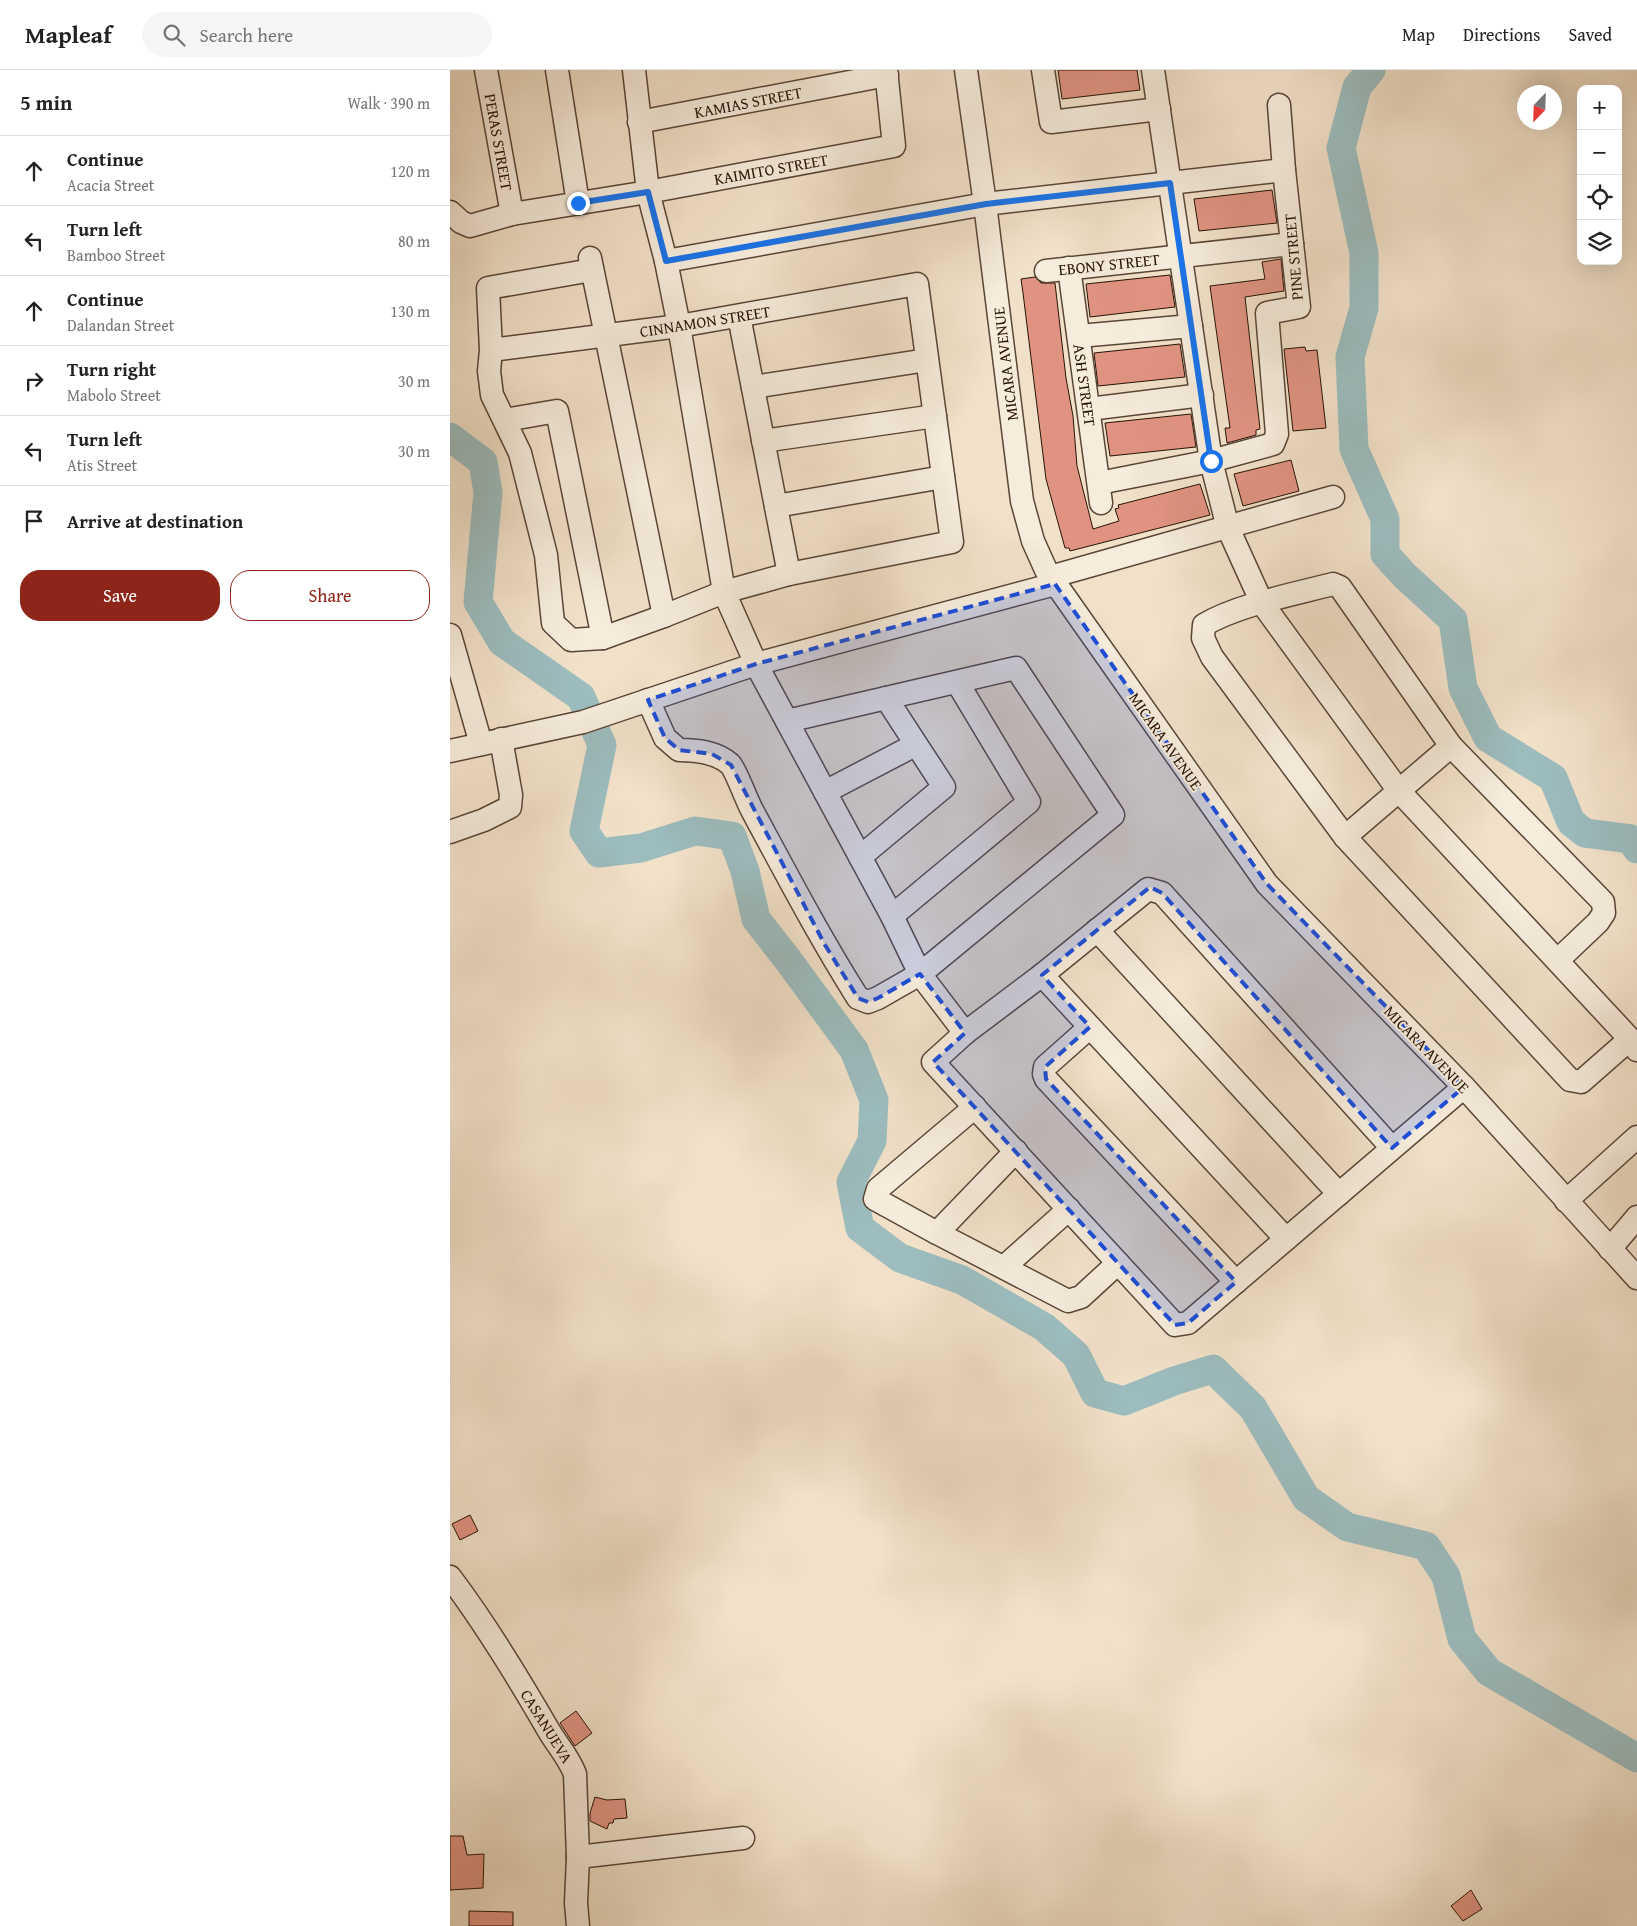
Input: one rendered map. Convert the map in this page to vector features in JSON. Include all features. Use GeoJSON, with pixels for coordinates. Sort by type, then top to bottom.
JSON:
{"type":"FeatureCollection","features":[{"type":"Feature","properties":{"kind":"street","name":"PERAS STREET"},"geometry":{"type":"LineString","coordinates":[[486,70],[512,214]]}},
{"type":"Feature","properties":{"kind":"street"},"geometry":{"type":"LineString","coordinates":[[557,70],[578,203]]}},
{"type":"Feature","properties":{"kind":"street"},"geometry":{"type":"LineString","coordinates":[[634,70],[648,192],[666,261],[679,326],[724,592],[756,664],[892,916],[920,974],[965,1032]]}},
{"type":"Feature","properties":{"kind":"street","name":"MICARA AVENUE"},"geometry":{"type":"LineString","coordinates":[[966,70],[986,204],[1022,501],[1033,541],[1052,581],[1267,884],[1464,1087],[1637,1278]]}},
{"type":"Feature","properties":{"kind":"street"},"geometry":{"type":"LineString","coordinates":[[1043,70],[1050,122],[1158,109]]}},
{"type":"Feature","properties":{"kind":"street"},"geometry":{"type":"LineString","coordinates":[[1153,70],[1211,461],[1228,528],[1262,603],[1399,791],[1558,960],[1633,1044],[1581,1082],[1570,1080],[1345,837],[1212,657],[1204,638],[1204,625],[1216,618],[1262,603],[1333,584],[1340,587],[1451,746],[1602,902],[1604,913],[1598,922],[1558,960]]}},
{"type":"Feature","properties":{"kind":"street","name":"KAIMITO STREET"},"geometry":{"type":"LineString","coordinates":[[450,212],[461,222],[470,226],[512,214],[648,192],[894,146],[886,73]]}},
{"type":"Feature","properties":{"kind":"street","name":"KAMIAS STREET"},"geometry":{"type":"LineString","coordinates":[[639,122],[886,73]]}},
{"type":"Feature","properties":{"kind":"street","name":"PINE STREET"},"geometry":{"type":"LineString","coordinates":[[1211,461],[1273,444],[1277,434],[1267,313],[1299,308],[1284,170],[1280,105]]}},
{"type":"Feature","properties":{"kind":"street"},"geometry":{"type":"LineString","coordinates":[[666,261],[986,204],[1284,170]]}},
{"type":"Feature","properties":{"kind":"street","name":"EBONY STREET"},"geometry":{"type":"LineString","coordinates":[[1046,271],[1292,244]]}},
{"type":"Feature","properties":{"kind":"street"},"geometry":{"type":"LineString","coordinates":[[664,616],[591,264],[488,288],[491,350],[489,371],[492,395],[520,453],[546,555],[552,623],[571,640],[603,638],[664,616],[724,592],[789,574],[952,542],[927,360],[753,387]]}},
{"type":"Feature","properties":{"kind":"street","name":"ASH STREET"},"geometry":{"type":"LineString","coordinates":[[1069,268],[1100,493],[1211,461]]}},
{"type":"Feature","properties":{"kind":"street","name":"CINNAMON STREET"},"geometry":{"type":"LineString","coordinates":[[491,350],[679,326],[917,284],[927,360]]}},
{"type":"Feature","properties":{"kind":"street"},"geometry":{"type":"LineString","coordinates":[[739,316],[789,574]]}},
{"type":"Feature","properties":{"kind":"street"},"geometry":{"type":"LineString","coordinates":[[1079,336],[1191,326]]}},
{"type":"Feature","properties":{"kind":"street"},"geometry":{"type":"LineString","coordinates":[[1089,409],[1202,395]]}},
{"type":"Feature","properties":{"kind":"street"},"geometry":{"type":"LineString","coordinates":[[505,420],[557,411],[603,638]]}},
{"type":"Feature","properties":{"kind":"street"},"geometry":{"type":"LineString","coordinates":[[763,441],[935,416]]}},
{"type":"Feature","properties":{"kind":"street"},"geometry":{"type":"LineString","coordinates":[[776,506],[943,477]]}},
{"type":"Feature","properties":{"kind":"street"},"geometry":{"type":"LineString","coordinates":[[450,751],[590,719],[756,664],[1052,581],[1334,497]]}},
{"type":"Feature","properties":{"kind":"street"},"geometry":{"type":"LineString","coordinates":[[450,635],[511,795],[510,807],[484,820],[450,832]]}},
{"type":"Feature","properties":{"kind":"street"},"geometry":{"type":"LineString","coordinates":[[648,700],[665,738],[679,750],[695,750],[712,754],[731,765],[747,802],[825,944],[858,998],[868,1002],[920,974],[1113,815],[1016,668],[787,721]]}},
{"type":"Feature","properties":{"kind":"street"},"geometry":{"type":"LineString","coordinates":[[892,916],[1029,802],[957,682]]}},
{"type":"Feature","properties":{"kind":"street"},"geometry":{"type":"LineString","coordinates":[[860,857],[944,786],[915,745],[886,698]]}},
{"type":"Feature","properties":{"kind":"street"},"geometry":{"type":"LineString","coordinates":[[825,792],[915,745]]}},
{"type":"Feature","properties":{"kind":"street"},"geometry":{"type":"LineString","coordinates":[[1345,837],[1451,746]]}},
{"type":"Feature","properties":{"kind":"street"},"geometry":{"type":"LineString","coordinates":[[1392,1148],[1162,893],[1148,889],[1042,974],[965,1032],[934,1062],[1175,1324],[1188,1323],[1464,1087]]}},
{"type":"Feature","properties":{"kind":"street"},"geometry":{"type":"LineString","coordinates":[[1097,930],[1339,1194]]}},
{"type":"Feature","properties":{"kind":"street"},"geometry":{"type":"LineString","coordinates":[[1042,974],[1286,1239]]}},
{"type":"Feature","properties":{"kind":"street"},"geometry":{"type":"LineString","coordinates":[[1090,1027],[1044,1067],[1046,1079],[1236,1282]]}},
{"type":"Feature","properties":{"kind":"street"},"geometry":{"type":"LineString","coordinates":[[975,1107],[878,1190],[876,1199],[937,1233],[1068,1300],[1080,1297],[1118,1263]]}},
{"type":"Feature","properties":{"kind":"street"},"geometry":{"type":"LineString","coordinates":[[1566,1201],[1637,1137]]}},
{"type":"Feature","properties":{"kind":"street"},"geometry":{"type":"LineString","coordinates":[[937,1233],[1016,1151]]}},
{"type":"Feature","properties":{"kind":"street"},"geometry":{"type":"LineString","coordinates":[[1004,1267],[1069,1209]]}},
{"type":"Feature","properties":{"kind":"street"},"geometry":{"type":"LineString","coordinates":[[1610,1249],[1637,1217]]}},
{"type":"Feature","properties":{"kind":"street","name":"CASANUEVA"},"geometry":{"type":"LineString","coordinates":[[450,1577],[530,1697],[557,1744],[571,1762],[576,1774],[578,1857],[576,1903],[578,1926]]}},
{"type":"Feature","properties":{"kind":"street"},"geometry":{"type":"LineString","coordinates":[[578,1857],[743,1838]]}},
{"type":"Feature","properties":{"kind":"highlighted area"},"geometry":{"type":"Polygon","coordinates":[[[1055,584],[1267,884],[1464,1087],[1392,1148],[1162,893],[1150,887],[1042,975],[1090,1027],[1045,1067],[1046,1079],[1236,1282],[1188,1323],[1175,1325],[933,1062],[965,1033],[920,974],[868,1002],[858,998],[825,945],[731,765],[712,754],[679,750],[665,738],[648,700],[756,664],[1055,584]]]}},
{"type":"Feature","properties":{"kind":"building"},"geometry":{"type":"Polygon","coordinates":[[[1058,70],[1137,70],[1140,90],[1062,99],[1058,70]]]}},
{"type":"Feature","properties":{"kind":"building"},"geometry":{"type":"Polygon","coordinates":[[[1272,190],[1277,223],[1199,231],[1194,199],[1272,190]]]}},
{"type":"Feature","properties":{"kind":"building"},"geometry":{"type":"Polygon","coordinates":[[[1281,259],[1284,291],[1245,297],[1260,429],[1256,430],[1256,435],[1227,443],[1225,428],[1230,428],[1210,286],[1265,279],[1262,262],[1281,259]]]}},
{"type":"Feature","properties":{"kind":"building"},"geometry":{"type":"Polygon","coordinates":[[[1170,275],[1175,307],[1090,317],[1086,284],[1170,275]]]}},
{"type":"Feature","properties":{"kind":"building"},"geometry":{"type":"Polygon","coordinates":[[[1035,277],[1041,283],[1055,283],[1066,378],[1073,416],[1077,466],[1093,529],[1119,521],[1115,509],[1119,508],[1118,505],[1200,484],[1210,515],[1070,551],[1069,548],[1065,548],[1046,479],[1021,279],[1035,277]]]}},
{"type":"Feature","properties":{"kind":"building"},"geometry":{"type":"Polygon","coordinates":[[[1180,344],[1185,377],[1098,386],[1094,353],[1180,344]]]}},
{"type":"Feature","properties":{"kind":"building"},"geometry":{"type":"Polygon","coordinates":[[[1305,347],[1306,351],[1317,350],[1326,428],[1293,431],[1284,349],[1305,347]]]}},
{"type":"Feature","properties":{"kind":"building"},"geometry":{"type":"Polygon","coordinates":[[[1191,414],[1196,447],[1110,456],[1105,423],[1191,414]]]}},
{"type":"Feature","properties":{"kind":"building"},"geometry":{"type":"Polygon","coordinates":[[[1291,460],[1299,491],[1243,506],[1234,474],[1291,460]]]}},
{"type":"Feature","properties":{"kind":"building"},"geometry":{"type":"Polygon","coordinates":[[[470,1515],[478,1531],[460,1540],[452,1524],[470,1515]]]}},
{"type":"Feature","properties":{"kind":"building"},"geometry":{"type":"Polygon","coordinates":[[[576,1711],[592,1733],[575,1746],[560,1723],[576,1711]]]}},
{"type":"Feature","properties":{"kind":"building"},"geometry":{"type":"Polygon","coordinates":[[[595,1797],[607,1800],[625,1799],[627,1818],[614,1819],[613,1823],[609,1823],[607,1829],[590,1821],[590,1813],[595,1797]]]}},
{"type":"Feature","properties":{"kind":"building"},"geometry":{"type":"Polygon","coordinates":[[[450,1836],[463,1836],[467,1855],[484,1854],[483,1888],[450,1890],[450,1836]]]}},
{"type":"Feature","properties":{"kind":"building"},"geometry":{"type":"Polygon","coordinates":[[[1471,1890],[1482,1909],[1463,1921],[1451,1906],[1471,1890]]]}},
{"type":"Feature","properties":{"kind":"building"},"geometry":{"type":"Polygon","coordinates":[[[469,1911],[513,1912],[513,1926],[469,1926],[469,1911]]]}},
{"type":"Feature","properties":{"kind":"waterway"},"geometry":{"type":"LineString","coordinates":[[1371,70],[1357,87],[1341,148],[1364,253],[1364,308],[1350,357],[1354,449],[1385,519],[1385,554],[1404,575],[1453,620],[1463,688],[1488,738],[1553,778],[1571,822],[1585,833],[1631,839],[1637,849]]}},
{"type":"Feature","properties":{"kind":"waterway"},"geometry":{"type":"LineString","coordinates":[[450,437],[483,462],[488,492],[478,602],[502,642],[581,697],[602,745],[584,831],[599,853],[641,848],[695,831],[732,836],[745,871],[756,919],[854,1050],[874,1100],[872,1141],[851,1182],[860,1228],[900,1258],[962,1280],[1044,1327],[1076,1355],[1095,1393],[1124,1401],[1174,1381],[1213,1369],[1253,1408],[1306,1498],[1347,1527],[1426,1546],[1446,1576],[1462,1639],[1489,1672],[1637,1758]]}},
{"type":"Feature","properties":{"kind":"route"},"geometry":{"type":"LineString","coordinates":[[578,203],[648,192],[666,261],[986,204],[1170,183],[1211,461]]}}]}
